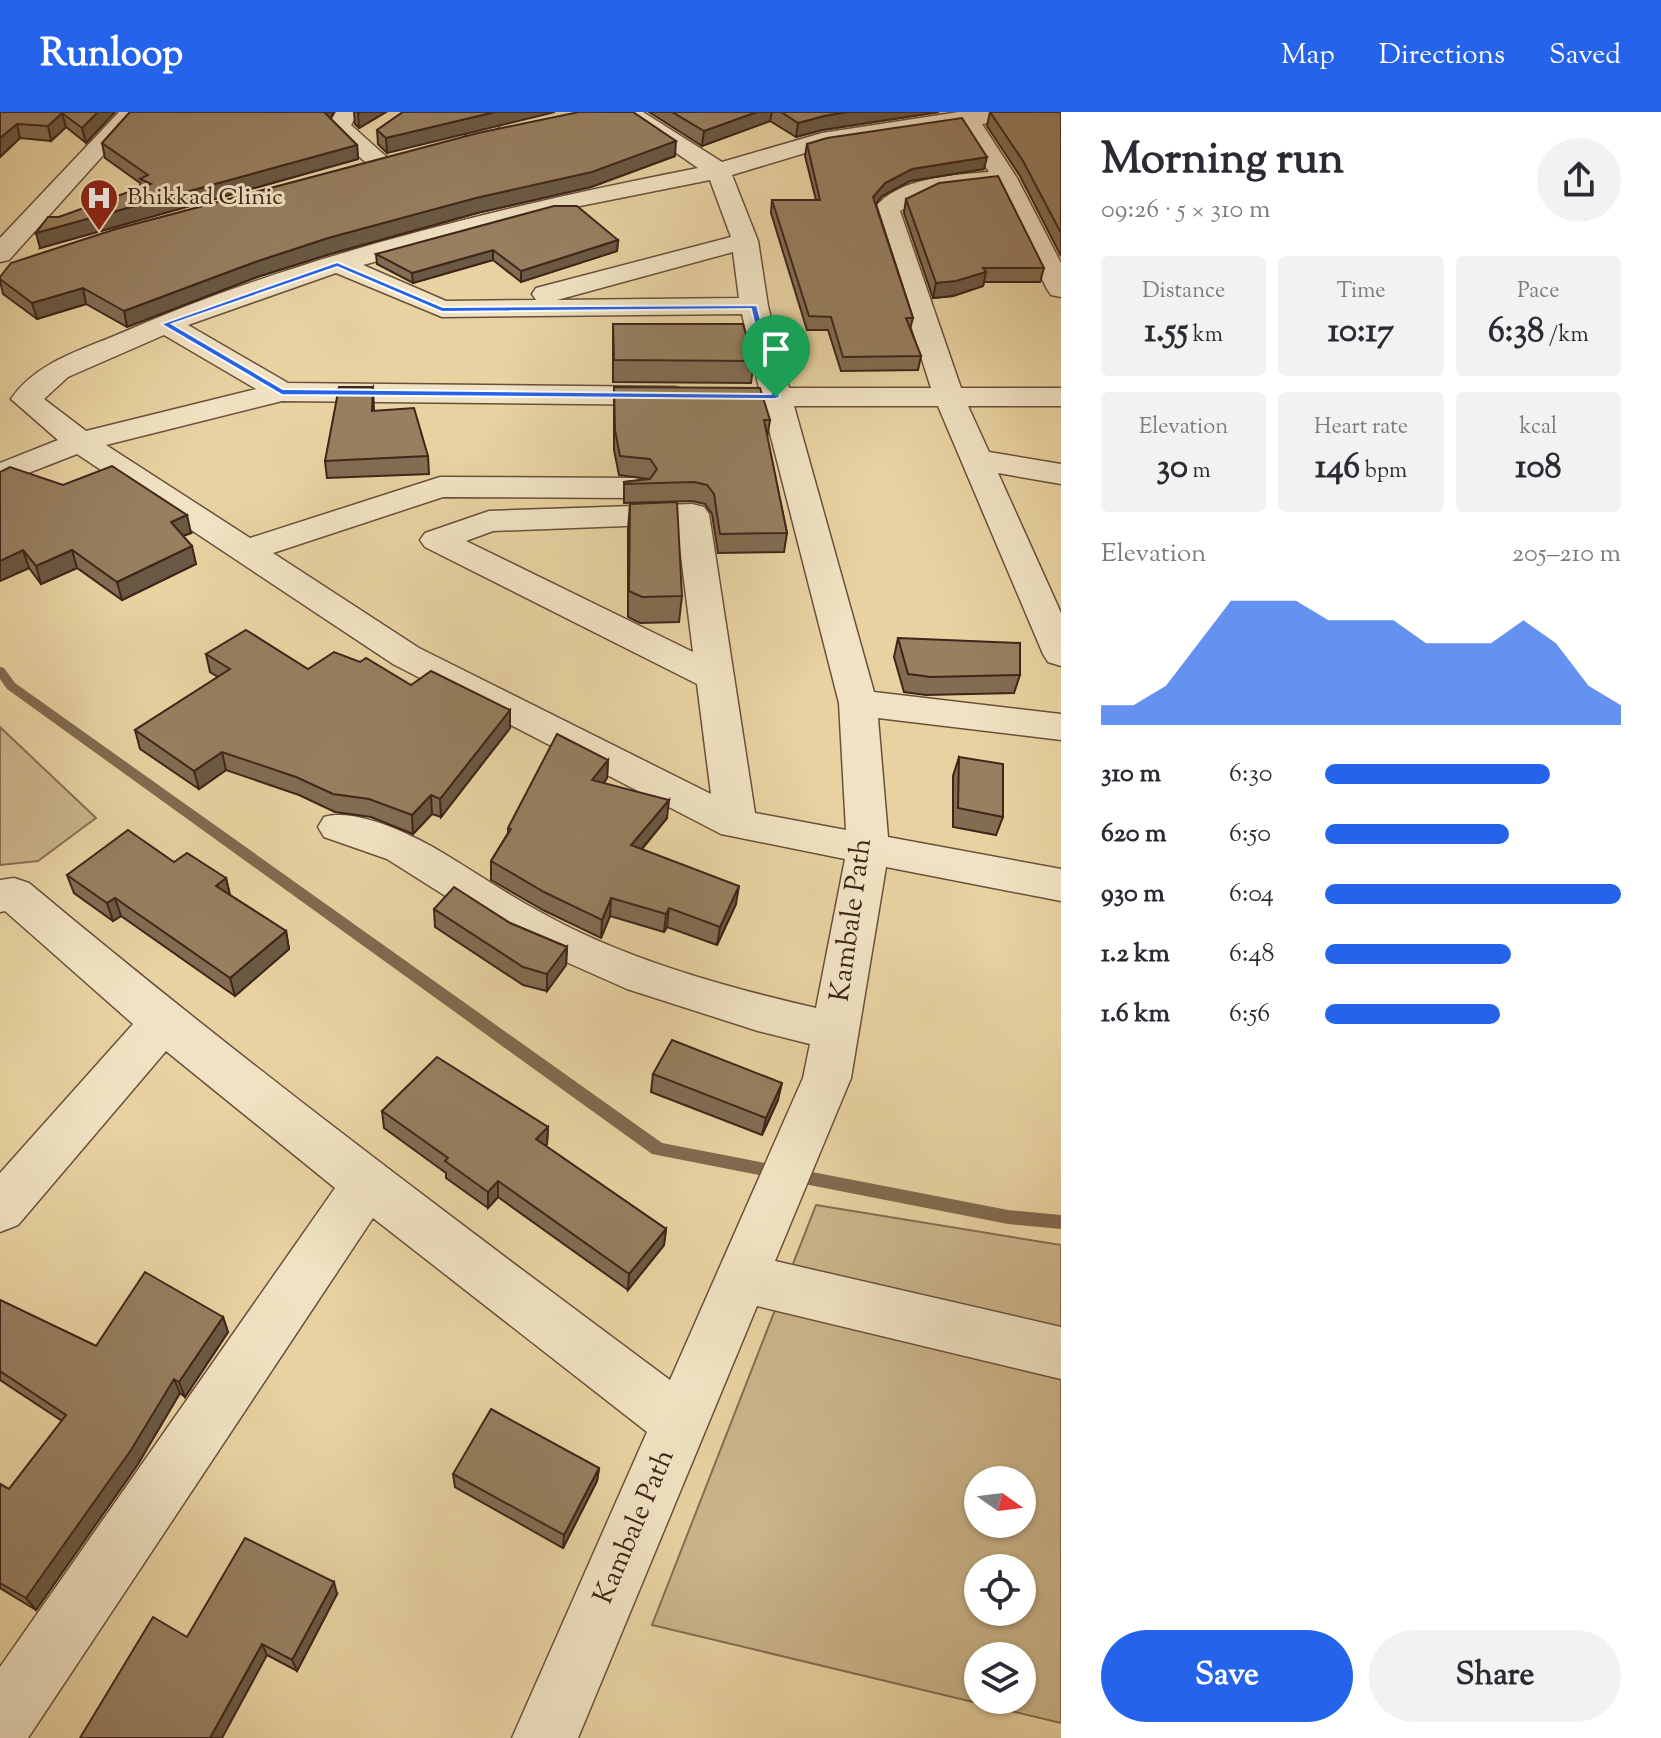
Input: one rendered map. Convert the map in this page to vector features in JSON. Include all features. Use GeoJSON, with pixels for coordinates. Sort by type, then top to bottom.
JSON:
{"type":"FeatureCollection","features":[{"type":"Feature","properties":{"kind":"street"},"geometry":{"type":"LineString","coordinates":[[0,254],[131,112]]}},
{"type":"Feature","properties":{"kind":"street"},"geometry":{"type":"LineString","coordinates":[[347,112],[339,126],[382,165]]}},
{"type":"Feature","properties":{"kind":"street"},"geometry":{"type":"LineString","coordinates":[[475,139],[500,112]]}},
{"type":"Feature","properties":{"kind":"street"},"geometry":{"type":"LineString","coordinates":[[628,112],[719,171]]}},
{"type":"Feature","properties":{"kind":"street"},"geometry":{"type":"LineString","coordinates":[[1018,112],[966,117],[822,140],[719,171],[577,199],[337,264],[165,324],[58,371],[13,399],[406,656],[736,824],[1061,885]]}},
{"type":"Feature","properties":{"kind":"street"},"geometry":{"type":"LineString","coordinates":[[966,117],[1005,178],[1061,289]]}},
{"type":"Feature","properties":{"kind":"street"},"geometry":{"type":"LineString","coordinates":[[358,143],[383,127]]}},
{"type":"Feature","properties":{"kind":"street"},"geometry":{"type":"LineString","coordinates":[[449,147],[522,129]]}},
{"type":"Feature","properties":{"kind":"street"},"geometry":{"type":"LineString","coordinates":[[351,173],[408,158]]}},
{"type":"Feature","properties":{"kind":"street","name":"Kambale Path"},"geometry":{"type":"LineString","coordinates":[[545,1738],[827,1078],[868,848],[858,703],[776,397],[754,306],[745,241],[719,171]]}},
{"type":"Feature","properties":{"kind":"street"},"geometry":{"type":"LineString","coordinates":[[1005,178],[943,184],[905,194],[887,209],[949,397],[1061,654]]}},
{"type":"Feature","properties":{"kind":"street"},"geometry":{"type":"LineString","coordinates":[[483,311],[745,241]]}},
{"type":"Feature","properties":{"kind":"street"},"geometry":{"type":"LineString","coordinates":[[0,273],[27,264]]}},
{"type":"Feature","properties":{"kind":"street"},"geometry":{"type":"LineString","coordinates":[[337,264],[442,309],[754,306]]}},
{"type":"Feature","properties":{"kind":"street"},"geometry":{"type":"LineString","coordinates":[[165,324],[282,392]]}},
{"type":"Feature","properties":{"kind":"street"},"geometry":{"type":"LineString","coordinates":[[0,474],[80,442],[282,392],[1061,397]]}},
{"type":"Feature","properties":{"kind":"street"},"geometry":{"type":"LineString","coordinates":[[974,459],[1061,474]]}},
{"type":"Feature","properties":{"kind":"street"},"geometry":{"type":"LineString","coordinates":[[246,551],[440,487],[688,488]]}},
{"type":"Feature","properties":{"kind":"street"},"geometry":{"type":"LineString","coordinates":[[715,678],[437,540],[489,521],[692,514],[736,824]]}},
{"type":"Feature","properties":{"kind":"street"},"geometry":{"type":"LineString","coordinates":[[858,703],[1061,727]]}},
{"type":"Feature","properties":{"kind":"street"},"geometry":{"type":"LineString","coordinates":[[339,827],[402,848],[528,926],[643,977],[758,1013],[835,1031]]}},
{"type":"Feature","properties":{"kind":"street"},"geometry":{"type":"LineString","coordinates":[[0,896],[14,894],[163,1022],[367,1184],[680,1422]]}},
{"type":"Feature","properties":{"kind":"street"},"geometry":{"type":"LineString","coordinates":[[0,1209],[163,1022]]}},
{"type":"Feature","properties":{"kind":"street"},"geometry":{"type":"LineString","coordinates":[[0,1723],[367,1184]]}},
{"type":"Feature","properties":{"kind":"street"},"geometry":{"type":"LineString","coordinates":[[742,1278],[1061,1353]]}},
{"type":"Feature","properties":{"kind":"shaded area"},"geometry":{"type":"Polygon","coordinates":[[[0,727],[96,818],[38,861],[0,865],[0,727]]]}},
{"type":"Feature","properties":{"kind":"shaded area"},"geometry":{"type":"Polygon","coordinates":[[[816,1205],[1061,1245],[1061,1723],[1023,1714],[1036,1714],[1036,1642],[964,1642],[964,1700],[652,1625],[816,1205]]]}},
{"type":"Feature","properties":{"kind":"building"},"geometry":{"type":"Polygon","coordinates":[[[0,112],[98,112],[82,128],[62,113],[48,126],[17,124],[0,138],[0,112]]]}},
{"type":"Feature","properties":{"kind":"building"},"geometry":{"type":"Polygon","coordinates":[[[130,112],[324,112],[357,145],[36,233],[48,217],[59,217],[151,184],[140,179],[148,175],[102,143],[130,112]]]}},
{"type":"Feature","properties":{"kind":"building"},"geometry":{"type":"Polygon","coordinates":[[[403,112],[495,112],[386,138],[377,130],[403,112]]]}},
{"type":"Feature","properties":{"kind":"building"},"geometry":{"type":"Polygon","coordinates":[[[579,112],[633,112],[676,141],[592,172],[476,198],[328,238],[124,311],[83,288],[32,303],[0,279],[11,263],[116,229],[478,133],[579,112]]]}},
{"type":"Feature","properties":{"kind":"building"},"geometry":{"type":"Polygon","coordinates":[[[672,112],[757,112],[704,131],[672,112]]]}},
{"type":"Feature","properties":{"kind":"building"},"geometry":{"type":"Polygon","coordinates":[[[781,112],[847,112],[798,123],[781,112]]]}},
{"type":"Feature","properties":{"kind":"building"},"geometry":{"type":"Polygon","coordinates":[[[990,112],[1061,112],[1061,233],[1023,161],[990,112]]]}},
{"type":"Feature","properties":{"kind":"building"},"geometry":{"type":"Polygon","coordinates":[[[962,118],[987,157],[912,169],[885,183],[873,197],[913,318],[906,318],[921,356],[843,357],[831,317],[809,316],[772,200],[820,200],[807,144],[827,138],[962,118]]]}},
{"type":"Feature","properties":{"kind":"building"},"geometry":{"type":"Polygon","coordinates":[[[998,176],[1044,268],[983,268],[986,272],[936,283],[906,199],[939,183],[998,176]]]}},
{"type":"Feature","properties":{"kind":"building"},"geometry":{"type":"Polygon","coordinates":[[[554,206],[577,206],[618,240],[521,271],[493,250],[412,273],[376,254],[554,206]]]}},
{"type":"Feature","properties":{"kind":"building"},"geometry":{"type":"Polygon","coordinates":[[[613,324],[743,324],[754,361],[614,360],[613,324]]]}},
{"type":"Feature","properties":{"kind":"building"},"geometry":{"type":"Polygon","coordinates":[[[339,387],[373,387],[372,411],[414,408],[428,456],[325,461],[339,387]]]}},
{"type":"Feature","properties":{"kind":"building"},"geometry":{"type":"Polygon","coordinates":[[[614,387],[760,388],[770,420],[764,420],[787,533],[720,534],[714,494],[707,485],[694,482],[625,484],[650,479],[657,469],[650,459],[620,456],[615,430],[614,387]]]}},
{"type":"Feature","properties":{"kind":"building"},"geometry":{"type":"Polygon","coordinates":[[[112,466],[187,515],[171,522],[192,546],[117,582],[72,550],[36,566],[23,550],[0,561],[0,472],[10,467],[63,485],[112,466]]]}},
{"type":"Feature","properties":{"kind":"building"},"geometry":{"type":"Polygon","coordinates":[[[677,502],[682,596],[642,597],[629,591],[630,504],[677,502]]]}},
{"type":"Feature","properties":{"kind":"building"},"geometry":{"type":"Polygon","coordinates":[[[246,630],[308,669],[334,652],[360,662],[366,658],[411,685],[431,671],[510,710],[440,799],[431,795],[412,815],[369,799],[333,794],[296,777],[222,752],[194,771],[135,730],[230,669],[206,654],[246,630]]]}},
{"type":"Feature","properties":{"kind":"building"},"geometry":{"type":"Polygon","coordinates":[[[898,638],[1020,643],[1020,675],[931,677],[908,674],[898,638]]]}},
{"type":"Feature","properties":{"kind":"building"},"geometry":{"type":"Polygon","coordinates":[[[557,734],[608,760],[592,780],[669,800],[631,845],[739,886],[720,927],[669,908],[666,914],[611,898],[602,920],[544,892],[491,861],[511,829],[508,828],[557,734]]]}},
{"type":"Feature","properties":{"kind":"building"},"geometry":{"type":"Polygon","coordinates":[[[959,757],[1003,764],[1003,817],[958,808],[959,757]]]}},
{"type":"Feature","properties":{"kind":"building"},"geometry":{"type":"Polygon","coordinates":[[[128,830],[174,862],[187,853],[226,878],[216,886],[286,931],[230,978],[115,898],[107,903],[67,875],[128,830]]]}},
{"type":"Feature","properties":{"kind":"building"},"geometry":{"type":"Polygon","coordinates":[[[454,887],[510,923],[567,947],[547,974],[523,967],[434,909],[454,887]]]}},
{"type":"Feature","properties":{"kind":"building"},"geometry":{"type":"Polygon","coordinates":[[[672,1040],[782,1083],[766,1118],[653,1074],[672,1040]]]}},
{"type":"Feature","properties":{"kind":"building"},"geometry":{"type":"Polygon","coordinates":[[[437,1057],[548,1127],[536,1139],[666,1229],[629,1274],[498,1181],[488,1192],[445,1161],[448,1158],[382,1111],[437,1057]]]}},
{"type":"Feature","properties":{"kind":"building"},"geometry":{"type":"Polygon","coordinates":[[[145,1272],[223,1317],[179,1382],[174,1379],[131,1450],[26,1598],[0,1583],[0,1484],[9,1489],[66,1415],[0,1371],[0,1300],[96,1346],[145,1272]]]}},
{"type":"Feature","properties":{"kind":"building"},"geometry":{"type":"Polygon","coordinates":[[[491,1409],[599,1468],[564,1535],[453,1474],[491,1409]]]}},
{"type":"Feature","properties":{"kind":"building"},"geometry":{"type":"Polygon","coordinates":[[[245,1538],[334,1582],[292,1660],[262,1644],[210,1738],[80,1738],[153,1617],[187,1637],[245,1538]]]}},
{"type":"Feature","properties":{"kind":"waterway"},"geometry":{"type":"LineString","coordinates":[[0,671],[11,686],[658,1149],[1008,1217],[1061,1222]]}},
{"type":"Feature","properties":{"kind":"place","name":"Bhikkad Clinic"},"geometry":{"type":"Point","coordinates":[99,232]}},
{"type":"Feature","properties":{"kind":"route"},"geometry":{"type":"LineString","coordinates":[[337,264],[442,309],[754,306],[776,397],[282,392],[165,324],[337,264]]}}]}
